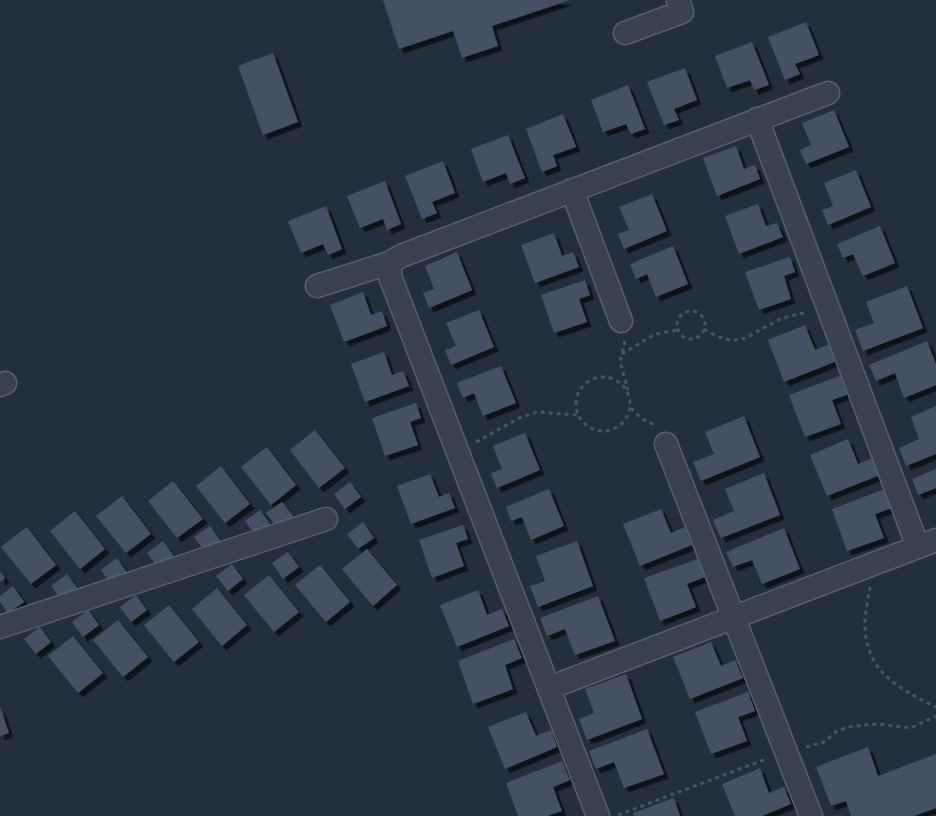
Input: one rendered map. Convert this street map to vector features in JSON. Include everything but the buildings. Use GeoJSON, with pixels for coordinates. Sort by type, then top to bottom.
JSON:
{"type":"FeatureCollection","features":[{"type":"Feature","properties":{"kind":"street"},"geometry":{"type":"LineString","coordinates":[[625,32],[682,12],[678,0]]}},
{"type":"Feature","properties":{"kind":"street"},"geometry":{"type":"LineString","coordinates":[[317,286],[389,263],[401,256],[828,93]]}},
{"type":"Feature","properties":{"kind":"street"},"geometry":{"type":"LineString","coordinates":[[550,688],[927,544],[829,308],[757,119]]}},
{"type":"Feature","properties":{"kind":"street"},"geometry":{"type":"LineString","coordinates":[[572,190],[621,321]]}},
{"type":"Feature","properties":{"kind":"street"},"geometry":{"type":"LineString","coordinates":[[389,263],[391,279],[598,816]]}},
{"type":"Feature","properties":{"kind":"street"},"geometry":{"type":"LineString","coordinates":[[666,444],[811,816]]}},
{"type":"Feature","properties":{"kind":"street"},"geometry":{"type":"LineString","coordinates":[[0,627],[326,519]]}},
{"type":"Feature","properties":{"kind":"path"},"geometry":{"type":"LineString","coordinates":[[704,330],[725,340],[734,341],[746,338],[778,320],[829,308]]}},
{"type":"Feature","properties":{"kind":"path"},"geometry":{"type":"LineString","coordinates":[[688,311],[699,313],[703,317],[705,323],[701,335],[688,338],[679,330],[679,318],[688,311]]}},
{"type":"Feature","properties":{"kind":"path"},"geometry":{"type":"LineString","coordinates":[[621,321],[627,337],[620,362],[628,392],[631,408],[628,417],[615,429],[606,432],[588,428],[578,414],[576,398],[585,384],[592,379],[609,377],[617,380],[628,392]]}},
{"type":"Feature","properties":{"kind":"path"},"geometry":{"type":"LineString","coordinates":[[622,354],[655,334],[679,330]]}},
{"type":"Feature","properties":{"kind":"path"},"geometry":{"type":"LineString","coordinates":[[631,408],[641,418],[654,424],[661,431],[666,444]]}},
{"type":"Feature","properties":{"kind":"path"},"geometry":{"type":"LineString","coordinates":[[456,447],[476,442],[519,418],[536,412],[578,414]]}},
{"type":"Feature","properties":{"kind":"path"},"geometry":{"type":"LineString","coordinates":[[870,565],[865,628],[869,648],[876,665],[889,680],[936,707]]}},
{"type":"Feature","properties":{"kind":"path"},"geometry":{"type":"LineString","coordinates":[[615,816],[786,752],[824,742],[838,732],[853,726],[878,724],[911,728],[936,716]]}}]}
